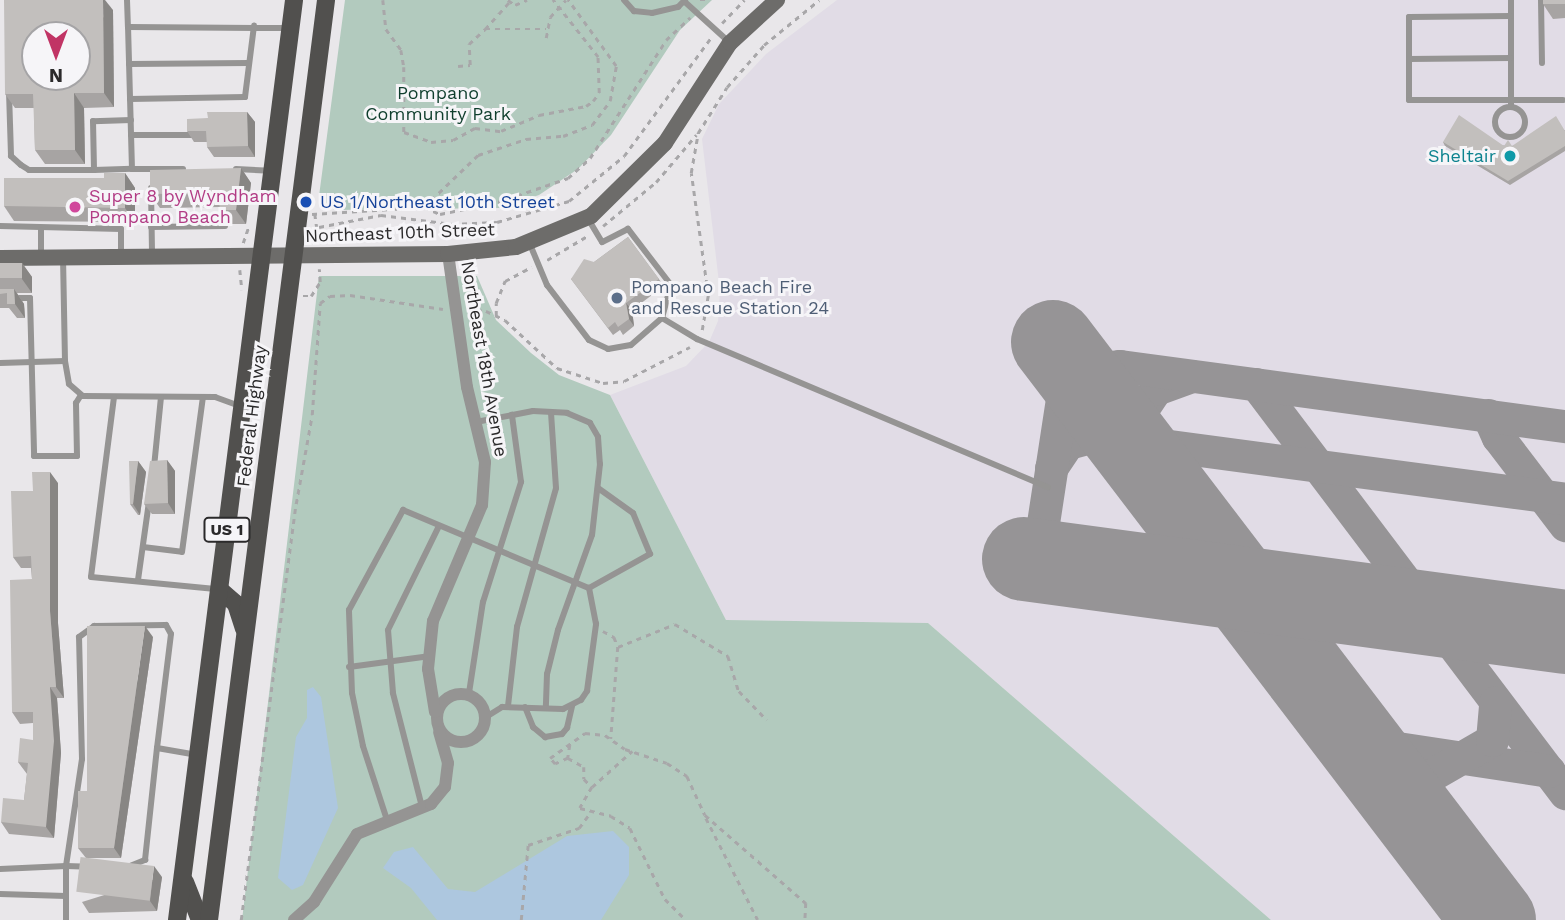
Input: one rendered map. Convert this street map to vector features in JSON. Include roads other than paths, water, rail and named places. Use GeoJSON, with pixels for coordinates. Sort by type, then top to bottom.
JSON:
{"type":"FeatureCollection","features":[{"type":"Feature","properties":{"kind":"main road","name":"Federal Highway"},"geometry":{"type":"LineString","coordinates":[[177,920],[294,0]]}},
{"type":"Feature","properties":{"kind":"main road","name":"Federal Highway"},"geometry":{"type":"LineString","coordinates":[[209,920],[326,0]]}},
{"type":"Feature","properties":{"kind":"main road"},"geometry":{"type":"LineString","coordinates":[[219,590],[236,604],[245,632]]}},
{"type":"Feature","properties":{"kind":"main road"},"geometry":{"type":"LineString","coordinates":[[183,875],[200,920]]}},
{"type":"Feature","properties":{"kind":"street","name":"Northeast 10th Street"},"geometry":{"type":"LineString","coordinates":[[0,258],[448,254],[516,247],[587,218],[665,143],[730,43],[777,0]]}},
{"type":"Feature","properties":{"kind":"street","name":"Northeast 18th Avenue"},"geometry":{"type":"LineString","coordinates":[[435,712],[430,656],[433,621],[482,505],[485,462],[454,309],[448,254]]}},
{"type":"Feature","properties":{"kind":"street"},"geometry":{"type":"LineString","coordinates":[[294,920],[314,902],[357,834],[431,804],[445,786],[448,763],[460,743],[479,731],[486,717],[481,702],[469,693],[435,712],[448,763]]}},
{"type":"Feature","properties":{"kind":"street"},"geometry":{"type":"LineString","coordinates":[[439,732],[460,743]]}},
{"type":"Feature","properties":{"kind":"lane"},"geometry":{"type":"LineString","coordinates":[[127,0],[132,169]]}},
{"type":"Feature","properties":{"kind":"lane"},"geometry":{"type":"LineString","coordinates":[[624,0],[635,11],[652,13],[685,1],[730,43]]}},
{"type":"Feature","properties":{"kind":"lane"},"geometry":{"type":"LineString","coordinates":[[1511,0],[1511,102],[1521,111],[1524,126],[1518,136],[1503,137],[1498,134],[1497,113],[1511,102]]}},
{"type":"Feature","properties":{"kind":"lane"},"geometry":{"type":"LineString","coordinates":[[1541,0],[1542,63]]}},
{"type":"Feature","properties":{"kind":"lane"},"geometry":{"type":"LineString","coordinates":[[1511,16],[1409,17],[1409,100],[1563,100]]}},
{"type":"Feature","properties":{"kind":"lane"},"geometry":{"type":"LineString","coordinates":[[130,99],[245,97],[254,26]]}},
{"type":"Feature","properties":{"kind":"lane"},"geometry":{"type":"LineString","coordinates":[[128,27],[291,28]]}},
{"type":"Feature","properties":{"kind":"lane"},"geometry":{"type":"LineString","coordinates":[[1409,59],[1511,58]]}},
{"type":"Feature","properties":{"kind":"lane"},"geometry":{"type":"LineString","coordinates":[[129,64],[249,63]]}},
{"type":"Feature","properties":{"kind":"lane"},"geometry":{"type":"LineString","coordinates":[[9,86],[11,156],[29,170],[188,169]]}},
{"type":"Feature","properties":{"kind":"lane"},"geometry":{"type":"LineString","coordinates":[[94,170],[93,121],[131,120]]}},
{"type":"Feature","properties":{"kind":"lane"},"geometry":{"type":"LineString","coordinates":[[131,135],[192,135]]}},
{"type":"Feature","properties":{"kind":"lane"},"geometry":{"type":"LineString","coordinates":[[150,169],[152,256]]}},
{"type":"Feature","properties":{"kind":"lane"},"geometry":{"type":"LineString","coordinates":[[226,169],[273,171]]}},
{"type":"Feature","properties":{"kind":"lane"},"geometry":{"type":"LineString","coordinates":[[529,242],[547,285],[590,340],[608,349],[631,345],[662,318],[670,298],[666,273],[628,229],[603,242],[587,218]]}},
{"type":"Feature","properties":{"kind":"lane"},"geometry":{"type":"LineString","coordinates":[[0,226],[41,230],[121,229],[121,257]]}},
{"type":"Feature","properties":{"kind":"lane"},"geometry":{"type":"LineString","coordinates":[[151,227],[225,226]]}},
{"type":"Feature","properties":{"kind":"lane"},"geometry":{"type":"LineString","coordinates":[[41,230],[41,257]]}},
{"type":"Feature","properties":{"kind":"lane"},"geometry":{"type":"LineString","coordinates":[[63,257],[65,362],[68,384],[80,395],[203,397],[243,406]]}},
{"type":"Feature","properties":{"kind":"lane"},"geometry":{"type":"LineString","coordinates":[[0,299],[30,299],[34,456],[77,456],[76,402],[80,395]]}},
{"type":"Feature","properties":{"kind":"lane"},"geometry":{"type":"LineString","coordinates":[[662,318],[697,338],[1048,487]]}},
{"type":"Feature","properties":{"kind":"lane"},"geometry":{"type":"LineString","coordinates":[[0,363],[65,362]]}},
{"type":"Feature","properties":{"kind":"lane"},"geometry":{"type":"LineString","coordinates":[[114,397],[92,577],[219,590]]}},
{"type":"Feature","properties":{"kind":"lane"},"geometry":{"type":"LineString","coordinates":[[153,473],[161,397]]}},
{"type":"Feature","properties":{"kind":"lane"},"geometry":{"type":"LineString","coordinates":[[143,547],[182,552],[203,397]]}},
{"type":"Feature","properties":{"kind":"lane"},"geometry":{"type":"LineString","coordinates":[[476,422],[512,415],[551,412],[590,423],[598,437],[598,488],[592,535],[572,584],[547,674],[546,708]]}},
{"type":"Feature","properties":{"kind":"lane"},"geometry":{"type":"LineString","coordinates":[[508,706],[517,627],[556,488],[551,412]]}},
{"type":"Feature","properties":{"kind":"lane"},"geometry":{"type":"LineString","coordinates":[[469,693],[474,639],[521,482],[512,415]]}},
{"type":"Feature","properties":{"kind":"lane"},"geometry":{"type":"LineString","coordinates":[[138,580],[151,487]]}},
{"type":"Feature","properties":{"kind":"lane"},"geometry":{"type":"LineString","coordinates":[[387,820],[363,746],[349,667],[349,610],[403,510],[572,584],[589,588],[650,554],[633,513],[598,488]]}},
{"type":"Feature","properties":{"kind":"lane"},"geometry":{"type":"LineString","coordinates":[[422,807],[407,756],[390,660],[388,630],[439,526]]}},
{"type":"Feature","properties":{"kind":"lane"},"geometry":{"type":"LineString","coordinates":[[526,707],[533,727],[545,737],[568,728],[572,706],[587,691],[595,626],[589,588]]}},
{"type":"Feature","properties":{"kind":"lane"},"geometry":{"type":"LineString","coordinates":[[66,920],[66,866],[82,759],[79,637],[94,626],[166,625],[171,634],[145,860],[128,868],[115,868]]}},
{"type":"Feature","properties":{"kind":"lane"},"geometry":{"type":"LineString","coordinates":[[349,667],[430,656]]}},
{"type":"Feature","properties":{"kind":"lane"},"geometry":{"type":"LineString","coordinates":[[486,717],[508,706],[572,706]]}},
{"type":"Feature","properties":{"kind":"lane"},"geometry":{"type":"LineString","coordinates":[[157,748],[198,755]]}},
{"type":"Feature","properties":{"kind":"lane"},"geometry":{"type":"LineString","coordinates":[[0,869],[103,867]]}},
{"type":"Feature","properties":{"kind":"lane"},"geometry":{"type":"LineString","coordinates":[[0,894],[66,896]]}},
{"type":"Feature","properties":{"kind":"water"},"geometry":{"type":"Polygon","coordinates":[[[313,687],[321,697],[338,808],[303,885],[292,890],[278,878],[296,737],[307,718],[307,690],[313,687]]]}},
{"type":"Feature","properties":{"kind":"water"},"geometry":{"type":"Polygon","coordinates":[[[613,831],[629,847],[629,875],[601,920],[437,920],[411,888],[383,868],[394,852],[413,847],[448,889],[475,892],[567,836],[613,831]]]}},
{"type":"Feature","properties":{"kind":"place","name":"Sheltair"},"geometry":{"type":"Point","coordinates":[1510,156]}},
{"type":"Feature","properties":{"kind":"place","name":"US 1/Northeast 10th Street"},"geometry":{"type":"Point","coordinates":[306,202]}},
{"type":"Feature","properties":{"kind":"place","name":"Super 8 by Wyndham Pompano Beach"},"geometry":{"type":"Point","coordinates":[75,207]}},
{"type":"Feature","properties":{"kind":"place","name":"Pompano Beach Fire and Rescue Station 24"},"geometry":{"type":"Point","coordinates":[617,298]}},
{"type":"Feature","properties":{"kind":"park label","name":"Pompano Community Park"},"geometry":{"type":"Point","coordinates":[438,104]}}]}
